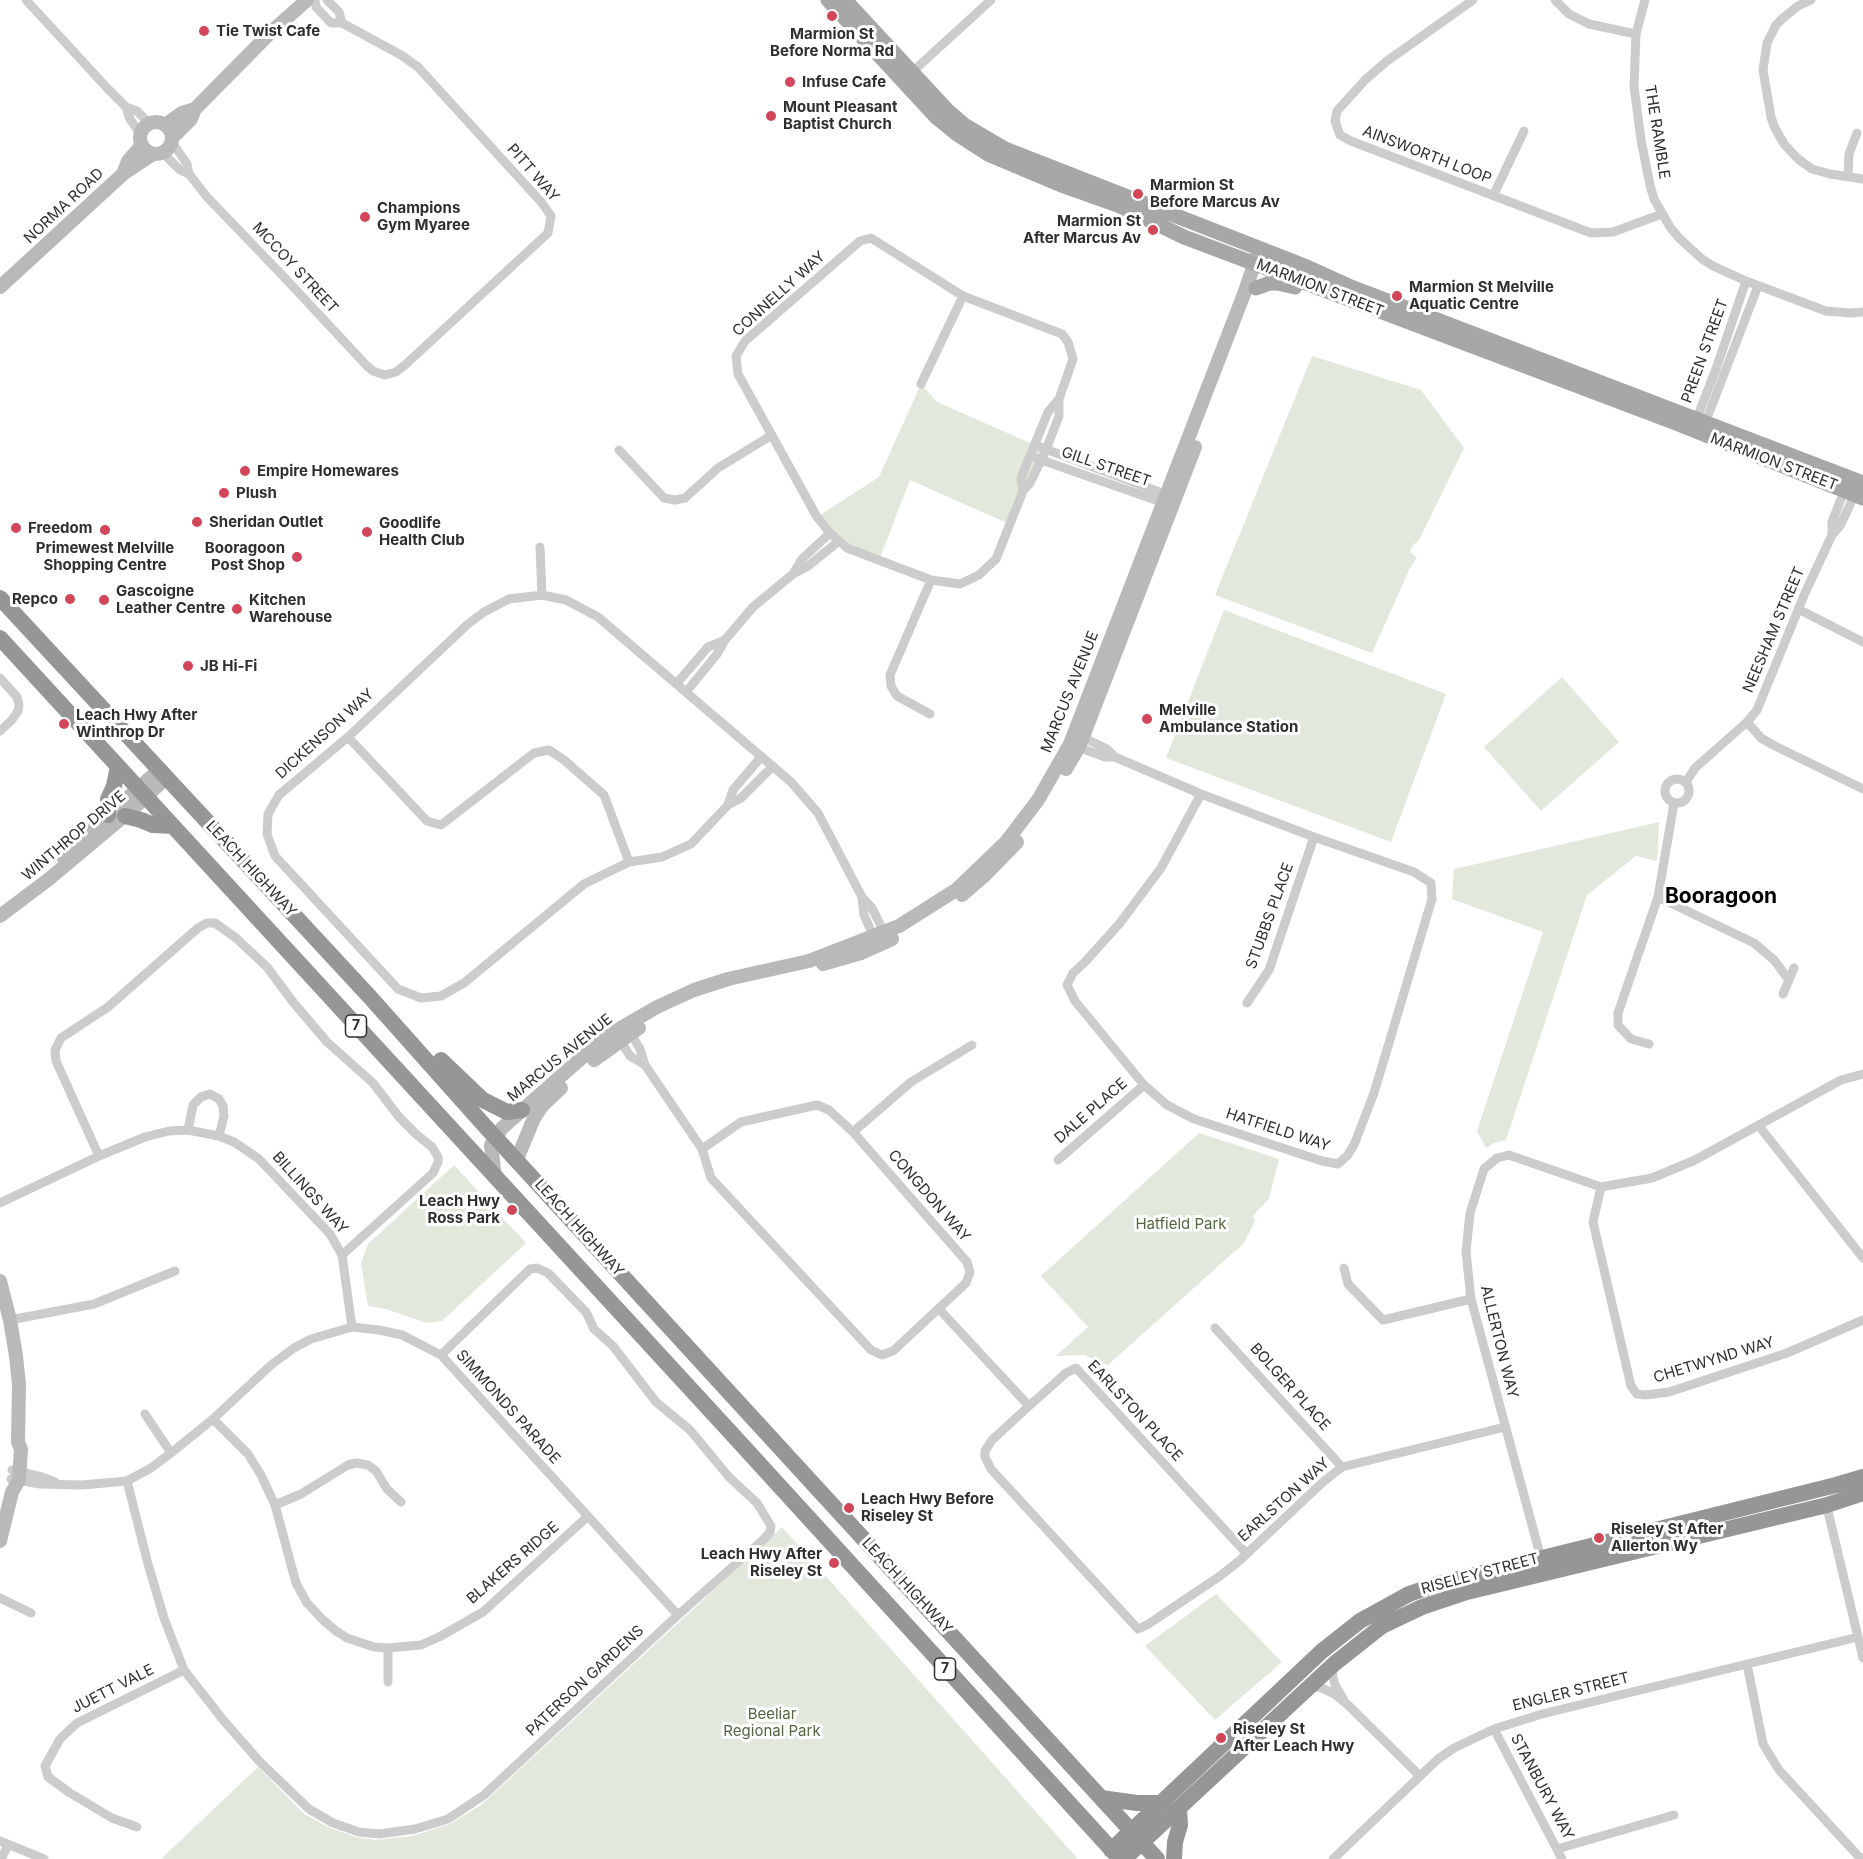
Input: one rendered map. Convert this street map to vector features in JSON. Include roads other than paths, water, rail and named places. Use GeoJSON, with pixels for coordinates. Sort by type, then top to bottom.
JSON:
{"type":"FeatureCollection","features":[{"type":"Feature","properties":{"kind":"highway","name":"LEACH HIGHWAY"},"geometry":{"type":"LineString","coordinates":[[0,598],[369,996],[495,1137],[1157,1859]]}},
{"type":"Feature","properties":{"kind":"highway","name":"LEACH HIGHWAY"},"geometry":{"type":"LineString","coordinates":[[0,638],[1118,1856]]}},
{"type":"Feature","properties":{"kind":"highway"},"geometry":{"type":"LineString","coordinates":[[118,766],[114,786],[108,799],[117,815],[153,825],[172,826]]}},
{"type":"Feature","properties":{"kind":"highway"},"geometry":{"type":"LineString","coordinates":[[369,996],[399,1016],[453,1073],[483,1100],[507,1112],[522,1110]]}},
{"type":"Feature","properties":{"kind":"highway"},"geometry":{"type":"LineString","coordinates":[[676,1333],[682,1353],[746,1427],[743,1434],[732,1434]]}},
{"type":"Feature","properties":{"kind":"highway"},"geometry":{"type":"LineString","coordinates":[[779,1488],[800,1469]]}},
{"type":"Feature","properties":{"kind":"highway","name":"RISELEY STREET"},"geometry":{"type":"LineString","coordinates":[[1118,1856],[1171,1806],[1250,1742],[1337,1661],[1382,1626],[1422,1607],[1543,1565],[1863,1477]]}},
{"type":"Feature","properties":{"kind":"highway","name":"RISELEY STREET"},"geometry":{"type":"LineString","coordinates":[[1171,1806],[1308,1664],[1360,1622],[1408,1594],[1438,1584],[1543,1565],[1827,1505],[1863,1493]]}},
{"type":"Feature","properties":{"kind":"highway"},"geometry":{"type":"LineString","coordinates":[[1101,1798],[1171,1806],[1180,1825],[1175,1842],[1174,1859]]}},
{"type":"Feature","properties":{"kind":"main road","name":"MARMION STREET"},"geometry":{"type":"LineString","coordinates":[[828,0],[907,77],[964,125],[1005,149],[1262,257],[1357,302],[1699,426]]}},
{"type":"Feature","properties":{"kind":"main road","name":"MARMION STREET"},"geometry":{"type":"LineString","coordinates":[[845,0],[907,77]]}},
{"type":"Feature","properties":{"kind":"main road","name":"MARMION STREET"},"geometry":{"type":"LineString","coordinates":[[1262,257],[1307,267],[1362,291],[1856,487]]}},
{"type":"Feature","properties":{"kind":"main road"},"geometry":{"type":"LineString","coordinates":[[1256,288],[1277,283],[1357,302]]}},
{"type":"Feature","properties":{"kind":"street"},"geometry":{"type":"LineString","coordinates":[[26,0],[126,107],[144,149],[158,154],[171,146],[172,139],[165,124]]}},
{"type":"Feature","properties":{"kind":"street"},"geometry":{"type":"LineString","coordinates":[[172,139],[191,119],[195,110],[270,32],[307,0]]}},
{"type":"Feature","properties":{"kind":"street","name":"PITT WAY"},"geometry":{"type":"LineString","coordinates":[[315,0],[316,7],[332,23],[342,23],[401,55],[418,67],[542,203],[551,216],[548,233],[405,365],[396,372],[385,375]]}},
{"type":"Feature","properties":{"kind":"street","name":"PITT WAY"},"geometry":{"type":"LineString","coordinates":[[327,0],[339,12],[342,23]]}},
{"type":"Feature","properties":{"kind":"street"},"geometry":{"type":"LineString","coordinates":[[907,77],[992,0]]}},
{"type":"Feature","properties":{"kind":"street","name":"AINSWORTH LOOP"},"geometry":{"type":"LineString","coordinates":[[1473,0],[1387,61],[1365,80],[1336,111],[1335,121],[1340,135],[1592,233],[1613,232],[1662,214]]}},
{"type":"Feature","properties":{"kind":"street"},"geometry":{"type":"LineString","coordinates":[[1555,0],[1569,14],[1589,24],[1636,34]]}},
{"type":"Feature","properties":{"kind":"street","name":"THE RAMBLE"},"geometry":{"type":"LineString","coordinates":[[1645,0],[1636,34],[1634,86],[1650,185],[1662,214],[1679,238],[1713,266],[1826,312],[1863,312]]}},
{"type":"Feature","properties":{"kind":"street"},"geometry":{"type":"LineString","coordinates":[[1811,0],[1798,6],[1783,18],[1767,43],[1763,70],[1771,117],[1784,144],[1798,159],[1819,172],[1863,178]]}},
{"type":"Feature","properties":{"kind":"street"},"geometry":{"type":"LineString","coordinates":[[126,107],[136,111],[150,123],[165,124],[182,112],[195,110]]}},
{"type":"Feature","properties":{"kind":"street"},"geometry":{"type":"LineString","coordinates":[[141,140],[142,130],[150,123]]}},
{"type":"Feature","properties":{"kind":"street"},"geometry":{"type":"LineString","coordinates":[[1493,196],[1524,131]]}},
{"type":"Feature","properties":{"kind":"street"},"geometry":{"type":"LineString","coordinates":[[1848,176],[1849,154],[1857,133]]}},
{"type":"Feature","properties":{"kind":"street","name":"MCCOY STREET"},"geometry":{"type":"LineString","coordinates":[[172,139],[187,164],[189,174],[207,197],[367,366],[385,375]]}},
{"type":"Feature","properties":{"kind":"street","name":"NORMA ROAD"},"geometry":{"type":"LineString","coordinates":[[123,174],[141,140]]}},
{"type":"Feature","properties":{"kind":"street","name":"MCCOY STREET"},"geometry":{"type":"LineString","coordinates":[[158,154],[189,174]]}},
{"type":"Feature","properties":{"kind":"street","name":"NORMA ROAD"},"geometry":{"type":"LineString","coordinates":[[0,287],[123,174],[158,154]]}},
{"type":"Feature","properties":{"kind":"street","name":"CONNELLY WAY"},"geometry":{"type":"LineString","coordinates":[[871,238],[963,296],[1062,334],[1068,342],[1073,359],[1059,399],[1059,416],[1046,450],[1030,483],[1023,490],[996,559],[979,575],[960,584],[931,579],[847,548],[830,533],[817,518],[738,374],[736,356],[745,341],[860,241],[871,238]]}},
{"type":"Feature","properties":{"kind":"street","name":"MARCUS AVENUE"},"geometry":{"type":"LineString","coordinates":[[517,1159],[534,1118],[542,1106],[623,1033],[657,1007],[694,990],[728,979],[809,961],[881,939],[956,890],[1006,842],[1038,800],[1076,740],[1169,500],[1256,288],[1262,257]]}},
{"type":"Feature","properties":{"kind":"street","name":"MARCUS AVENUE"},"geometry":{"type":"LineString","coordinates":[[1169,500],[1240,305],[1262,257]]}},
{"type":"Feature","properties":{"kind":"street","name":"PREEN STREET"},"geometry":{"type":"LineString","coordinates":[[1699,426],[1746,281]]}},
{"type":"Feature","properties":{"kind":"street","name":"PREEN STREET"},"geometry":{"type":"LineString","coordinates":[[1699,426],[1758,286]]}},
{"type":"Feature","properties":{"kind":"street"},"geometry":{"type":"LineString","coordinates":[[921,384],[963,296]]}},
{"type":"Feature","properties":{"kind":"street","name":"CONNELLY WAY"},"geometry":{"type":"LineString","coordinates":[[1023,490],[1021,478],[1048,412],[1059,399]]}},
{"type":"Feature","properties":{"kind":"street"},"geometry":{"type":"LineString","coordinates":[[619,450],[663,498],[675,500],[685,498],[718,468],[772,435]]}},
{"type":"Feature","properties":{"kind":"street","name":"GILL STREET"},"geometry":{"type":"LineString","coordinates":[[1035,445],[1169,500]]}},
{"type":"Feature","properties":{"kind":"street","name":"GILL STREET"},"geometry":{"type":"LineString","coordinates":[[1030,456],[1169,500]]}},
{"type":"Feature","properties":{"kind":"street","name":"NEESHAM STREET"},"geometry":{"type":"LineString","coordinates":[[1686,782],[1695,768],[1747,722],[1757,710],[1798,609],[1832,535],[1840,526],[1856,487]]}},
{"type":"Feature","properties":{"kind":"street"},"geometry":{"type":"LineString","coordinates":[[793,573],[802,559],[830,533]]}},
{"type":"Feature","properties":{"kind":"street"},"geometry":{"type":"LineString","coordinates":[[687,691],[753,607],[793,573],[808,566],[839,541]]}},
{"type":"Feature","properties":{"kind":"street"},"geometry":{"type":"LineString","coordinates":[[540,547],[542,595]]}},
{"type":"Feature","properties":{"kind":"street"},"geometry":{"type":"LineString","coordinates":[[930,714],[897,696],[891,686],[890,675],[931,579]]}},
{"type":"Feature","properties":{"kind":"street","name":"DICKENSON WAY"},"geometry":{"type":"LineString","coordinates":[[772,766],[691,844],[662,857],[629,862],[584,884],[464,983],[441,996],[421,998],[398,989],[275,856],[267,834],[268,814],[279,795],[348,737],[468,624],[508,599],[542,595],[566,600],[598,617],[677,682],[791,782],[818,813],[862,897],[864,915],[881,939]]}},
{"type":"Feature","properties":{"kind":"street"},"geometry":{"type":"LineString","coordinates":[[1798,609],[1863,642]]}},
{"type":"Feature","properties":{"kind":"street"},"geometry":{"type":"LineString","coordinates":[[677,682],[708,647],[725,640]]}},
{"type":"Feature","properties":{"kind":"street"},"geometry":{"type":"LineString","coordinates":[[0,678],[17,697],[19,705],[11,721],[0,731]]}},
{"type":"Feature","properties":{"kind":"street"},"geometry":{"type":"LineString","coordinates":[[1747,722],[1761,738],[1773,745],[1863,789]]}},
{"type":"Feature","properties":{"kind":"street"},"geometry":{"type":"LineString","coordinates":[[348,737],[427,821],[441,825],[534,753],[549,750],[604,795],[629,862]]}},
{"type":"Feature","properties":{"kind":"street","name":"HATFIELD WAY"},"geometry":{"type":"LineString","coordinates":[[1076,740],[1107,749],[1115,757],[1201,794],[1414,872],[1431,883],[1432,899],[1374,1093],[1354,1145],[1338,1164],[1322,1161],[1194,1119],[1167,1105],[1144,1085],[1075,1001],[1067,985],[1072,973],[1086,962],[1120,923],[1161,868],[1201,794]]}},
{"type":"Feature","properties":{"kind":"street","name":"DICKENSON WAY"},"geometry":{"type":"LineString","coordinates":[[728,806],[733,790],[761,757]]}},
{"type":"Feature","properties":{"kind":"street","name":"WINTHROP DRIVE"},"geometry":{"type":"LineString","coordinates":[[0,916],[49,879],[162,774]]}},
{"type":"Feature","properties":{"kind":"street","name":"NEESHAM STREET"},"geometry":{"type":"LineString","coordinates":[[1673,779],[1678,779],[1686,782],[1689,787],[1688,797],[1681,803],[1674,803],[1665,795],[1666,786],[1673,779]]}},
{"type":"Feature","properties":{"kind":"street","name":"NEESHAM STREET"},"geometry":{"type":"LineString","coordinates":[[1649,1044],[1631,1039],[1618,1025],[1618,1013],[1658,897],[1674,803]]}},
{"type":"Feature","properties":{"kind":"street","name":"WINTHROP DRIVE"},"geometry":{"type":"LineString","coordinates":[[0,906],[117,815]]}},
{"type":"Feature","properties":{"kind":"street","name":"STUBBS PLACE"},"geometry":{"type":"LineString","coordinates":[[1247,1003],[1269,970],[1314,837]]}},
{"type":"Feature","properties":{"kind":"street"},"geometry":{"type":"LineString","coordinates":[[1658,897],[1754,943],[1774,960],[1789,980]]}},
{"type":"Feature","properties":{"kind":"street"},"geometry":{"type":"LineString","coordinates":[[99,1156],[56,1061],[55,1050],[61,1038],[108,1007],[198,928],[207,923],[215,923],[236,938],[267,967],[327,1042],[373,1083],[399,1117],[432,1147],[438,1157],[433,1173],[342,1255]]}},
{"type":"Feature","properties":{"kind":"street"},"geometry":{"type":"LineString","coordinates":[[1783,994],[1794,969]]}},
{"type":"Feature","properties":{"kind":"street","name":"MARCUS AVENUE"},"geometry":{"type":"LineString","coordinates":[[495,1137],[502,1128],[586,1054],[623,1033]]}},
{"type":"Feature","properties":{"kind":"street","name":"CONGDON WAY"},"geometry":{"type":"LineString","coordinates":[[623,1033],[640,1049],[645,1065],[702,1149],[711,1178],[871,1350],[882,1355],[893,1351],[966,1283],[970,1272],[967,1262],[853,1132],[829,1110],[817,1105],[741,1122],[702,1149]]}},
{"type":"Feature","properties":{"kind":"street"},"geometry":{"type":"LineString","coordinates":[[853,1132],[911,1082],[972,1045]]}},
{"type":"Feature","properties":{"kind":"street","name":"ALLERTON WAY"},"geometry":{"type":"LineString","coordinates":[[1543,1565],[1471,1299],[1466,1252],[1470,1212],[1484,1169],[1497,1158],[1509,1155],[1601,1187],[1652,1178],[1695,1160],[1841,1080],[1863,1074]]}},
{"type":"Feature","properties":{"kind":"street","name":"DALE PLACE"},"geometry":{"type":"LineString","coordinates":[[1058,1160],[1144,1085]]}},
{"type":"Feature","properties":{"kind":"street"},"geometry":{"type":"LineString","coordinates":[[188,1130],[193,1104],[201,1097],[210,1094],[219,1099],[223,1106],[224,1116],[219,1136]]}},
{"type":"Feature","properties":{"kind":"street"},"geometry":{"type":"LineString","coordinates":[[1759,1126],[1863,1258]]}},
{"type":"Feature","properties":{"kind":"street","name":"BILLINGS WAY"},"geometry":{"type":"LineString","coordinates":[[0,1203],[144,1137],[169,1131],[188,1130],[219,1136],[234,1142],[259,1159],[330,1234],[342,1255],[352,1327]]}},
{"type":"Feature","properties":{"kind":"street"},"geometry":{"type":"LineString","coordinates":[[495,1137],[491,1145],[495,1176]]}},
{"type":"Feature","properties":{"kind":"street","name":"CHETWYND WAY"},"geometry":{"type":"LineString","coordinates":[[1601,1187],[1593,1222],[1631,1386],[1637,1394],[1668,1392],[1787,1353],[1863,1320]]}},
{"type":"Feature","properties":{"kind":"street","name":"PATERSON GARDENS"},"geometry":{"type":"LineString","coordinates":[[127,1481],[161,1607],[184,1670],[260,1762],[309,1809],[333,1823],[359,1832],[379,1834],[415,1829],[448,1819],[484,1795],[764,1539],[770,1532],[771,1526],[757,1503],[729,1478],[690,1430],[656,1402],[613,1346],[594,1329],[586,1312],[548,1273],[537,1268],[530,1269],[441,1355]]}},
{"type":"Feature","properties":{"kind":"street"},"geometry":{"type":"LineString","coordinates":[[1344,1268],[1348,1284],[1383,1320],[1471,1299]]}},
{"type":"Feature","properties":{"kind":"street"},"geometry":{"type":"LineString","coordinates":[[10,1320],[94,1304],[175,1271]]}},
{"type":"Feature","properties":{"kind":"street"},"geometry":{"type":"LineString","coordinates":[[0,1281],[10,1320],[19,1384],[18,1442],[13,1449],[15,1478],[0,1541]]}},
{"type":"Feature","properties":{"kind":"street"},"geometry":{"type":"LineString","coordinates":[[939,1309],[1029,1406]]}},
{"type":"Feature","properties":{"kind":"street","name":"SIMMONDS PARADE"},"geometry":{"type":"LineString","coordinates":[[15,1478],[82,1485],[127,1481],[151,1468],[171,1453],[294,1347],[311,1339],[352,1327],[379,1330],[402,1335],[441,1355],[678,1616]]}},
{"type":"Feature","properties":{"kind":"street","name":"BOLGER PLACE"},"geometry":{"type":"LineString","coordinates":[[1215,1328],[1342,1467]]}},
{"type":"Feature","properties":{"kind":"street","name":"EARLSTON PLACE"},"geometry":{"type":"LineString","coordinates":[[1138,1629],[987,1462],[985,1457],[988,1445],[1066,1373],[1076,1368],[1246,1553]]}},
{"type":"Feature","properties":{"kind":"street"},"geometry":{"type":"LineString","coordinates":[[145,1414],[171,1453]]}},
{"type":"Feature","properties":{"kind":"street","name":"BLAKERS RIDGE"},"geometry":{"type":"LineString","coordinates":[[213,1419],[248,1454],[261,1475],[275,1505],[296,1583],[308,1603],[323,1620],[347,1638],[374,1647],[421,1645],[483,1612],[587,1517]]}},
{"type":"Feature","properties":{"kind":"street","name":"EARLSTON WAY"},"geometry":{"type":"LineString","coordinates":[[1138,1629],[1212,1581],[1342,1467],[1505,1427]]}},
{"type":"Feature","properties":{"kind":"street"},"geometry":{"type":"LineString","coordinates":[[275,1505],[301,1494],[348,1465],[357,1463],[368,1465],[376,1472],[387,1489],[401,1502]]}},
{"type":"Feature","properties":{"kind":"street"},"geometry":{"type":"LineString","coordinates":[[1822,1488],[1863,1658]]}},
{"type":"Feature","properties":{"kind":"street"},"geometry":{"type":"LineString","coordinates":[[0,1598],[31,1613]]}},
{"type":"Feature","properties":{"kind":"street","name":"ENGLER STREET"},"geometry":{"type":"LineString","coordinates":[[1333,1859],[1419,1775],[1454,1748],[1494,1729],[1542,1714],[1858,1636]]}},
{"type":"Feature","properties":{"kind":"street"},"geometry":{"type":"LineString","coordinates":[[388,1648],[388,1682]]}},
{"type":"Feature","properties":{"kind":"street"},"geometry":{"type":"LineString","coordinates":[[1337,1661],[1332,1673],[1335,1685],[1348,1705]]}},
{"type":"Feature","properties":{"kind":"street"},"geometry":{"type":"LineString","coordinates":[[1747,1664],[1763,1744],[1779,1770],[1861,1859]]}},
{"type":"Feature","properties":{"kind":"street","name":"JUETT VALE"},"geometry":{"type":"LineString","coordinates":[[137,1827],[112,1818],[70,1793],[48,1777],[45,1766],[60,1739],[77,1723],[184,1670]]}},
{"type":"Feature","properties":{"kind":"street"},"geometry":{"type":"LineString","coordinates":[[1308,1689],[1320,1687],[1336,1695],[1419,1775]]}},
{"type":"Feature","properties":{"kind":"street","name":"STANBURY WAY"},"geometry":{"type":"LineString","coordinates":[[1494,1729],[1562,1859]]}},
{"type":"Feature","properties":{"kind":"street"},"geometry":{"type":"LineString","coordinates":[[1557,1849],[1674,1815]]}},
{"type":"Feature","properties":{"kind":"street"},"geometry":{"type":"LineString","coordinates":[[1,1859],[4,1843],[44,1859]]}},
{"type":"Feature","properties":{"kind":"place","name":"Marmion St Before Norma Rd"},"geometry":{"type":"Point","coordinates":[832,16]}},
{"type":"Feature","properties":{"kind":"place","name":"Tie Twist Cafe"},"geometry":{"type":"Point","coordinates":[204,31]}},
{"type":"Feature","properties":{"kind":"place","name":"Infuse Cafe"},"geometry":{"type":"Point","coordinates":[790,82]}},
{"type":"Feature","properties":{"kind":"place","name":"Mount Pleasant Baptist Church"},"geometry":{"type":"Point","coordinates":[771,116]}},
{"type":"Feature","properties":{"kind":"place","name":"Marmion St Before Marcus Av"},"geometry":{"type":"Point","coordinates":[1138,194]}},
{"type":"Feature","properties":{"kind":"place","name":"Champions Gym Myaree"},"geometry":{"type":"Point","coordinates":[365,217]}},
{"type":"Feature","properties":{"kind":"place","name":"Marmion St After Marcus Av"},"geometry":{"type":"Point","coordinates":[1153,230]}},
{"type":"Feature","properties":{"kind":"place","name":"Marmion St Melville Aquatic Centre"},"geometry":{"type":"Point","coordinates":[1397,296]}},
{"type":"Feature","properties":{"kind":"place","name":"Empire Homewares"},"geometry":{"type":"Point","coordinates":[245,471]}},
{"type":"Feature","properties":{"kind":"place","name":"Plush"},"geometry":{"type":"Point","coordinates":[224,493]}},
{"type":"Feature","properties":{"kind":"place","name":"Sheridan Outlet"},"geometry":{"type":"Point","coordinates":[197,522]}},
{"type":"Feature","properties":{"kind":"place","name":"Freedom"},"geometry":{"type":"Point","coordinates":[16,528]}},
{"type":"Feature","properties":{"kind":"place","name":"Primewest Melville Shopping Centre"},"geometry":{"type":"Point","coordinates":[105,530]}},
{"type":"Feature","properties":{"kind":"place","name":"Goodlife Health Club"},"geometry":{"type":"Point","coordinates":[367,532]}},
{"type":"Feature","properties":{"kind":"place","name":"Booragoon Post Shop"},"geometry":{"type":"Point","coordinates":[297,557]}},
{"type":"Feature","properties":{"kind":"place","name":"Repco"},"geometry":{"type":"Point","coordinates":[70,599]}},
{"type":"Feature","properties":{"kind":"place","name":"Gascoigne Leather Centre"},"geometry":{"type":"Point","coordinates":[104,600]}},
{"type":"Feature","properties":{"kind":"place","name":"Kitchen Warehouse"},"geometry":{"type":"Point","coordinates":[237,609]}},
{"type":"Feature","properties":{"kind":"place","name":"JB Hi-Fi"},"geometry":{"type":"Point","coordinates":[188,666]}},
{"type":"Feature","properties":{"kind":"place","name":"Melville Ambulance Station"},"geometry":{"type":"Point","coordinates":[1147,719]}},
{"type":"Feature","properties":{"kind":"place","name":"Leach Hwy After Winthrop Dr"},"geometry":{"type":"Point","coordinates":[64,724]}},
{"type":"Feature","properties":{"kind":"place","name":"Leach Hwy Ross Park"},"geometry":{"type":"Point","coordinates":[512,1210]}},
{"type":"Feature","properties":{"kind":"place","name":"Leach Hwy Before Riseley St"},"geometry":{"type":"Point","coordinates":[849,1508]}},
{"type":"Feature","properties":{"kind":"place","name":"Riseley St After Allerton Wy"},"geometry":{"type":"Point","coordinates":[1599,1538]}},
{"type":"Feature","properties":{"kind":"place","name":"Leach Hwy After Riseley St"},"geometry":{"type":"Point","coordinates":[834,1563]}},
{"type":"Feature","properties":{"kind":"place","name":"Riseley St After Leach Hwy"},"geometry":{"type":"Point","coordinates":[1221,1738]}},
{"type":"Feature","properties":{"kind":"district","name":"Booragoon"},"geometry":{"type":"Point","coordinates":[1721,897]}},
{"type":"Feature","properties":{"kind":"park label","name":"Hatfield Park"},"geometry":{"type":"Point","coordinates":[1181,1224]}},
{"type":"Feature","properties":{"kind":"park label","name":"Beeliar Regional Park"},"geometry":{"type":"Point","coordinates":[772,1722]}}]}
